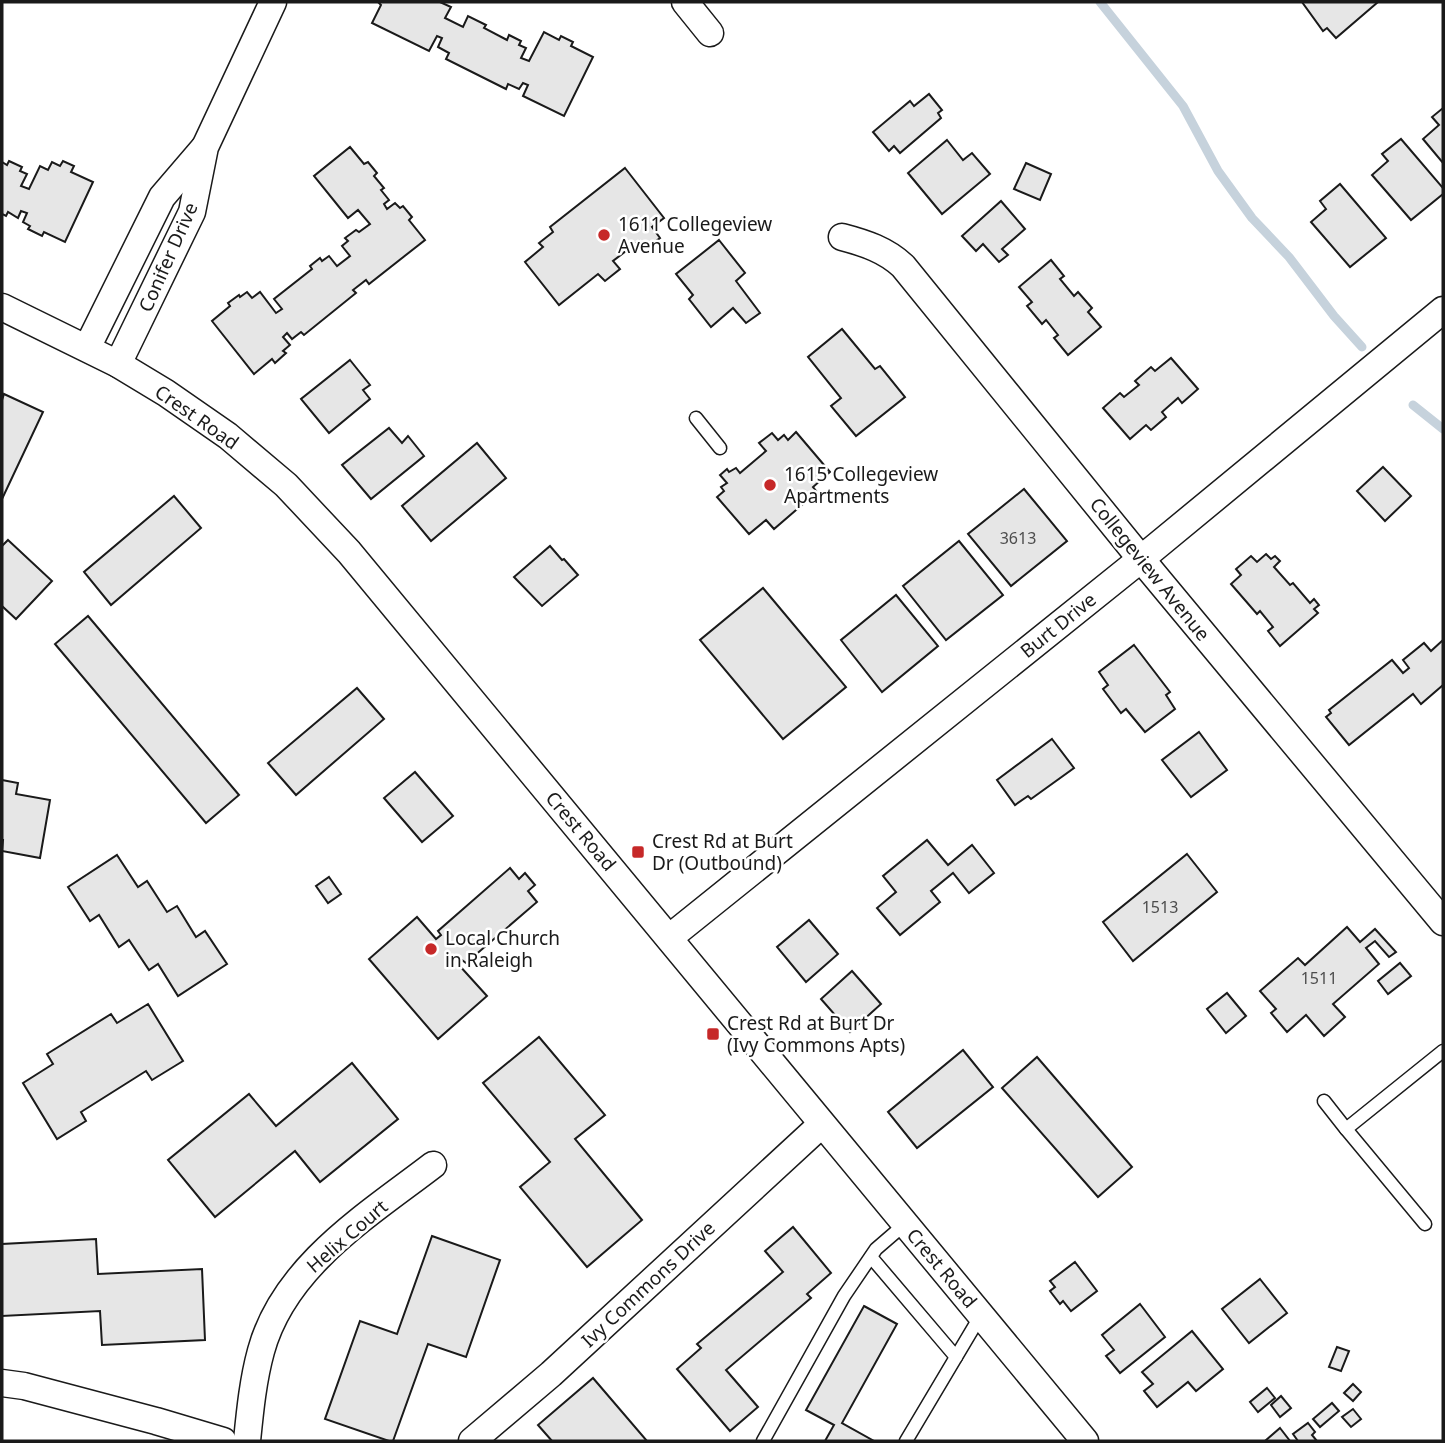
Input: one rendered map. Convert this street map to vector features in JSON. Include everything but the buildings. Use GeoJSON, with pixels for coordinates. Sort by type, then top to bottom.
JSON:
{"type":"FeatureCollection","features":[{"type":"Feature","properties":{"kind":"street","name":"Conifer Drive"},"geometry":{"type":"LineString","coordinates":[[118,364],[192,212],[205,147],[273,2]]}},
{"type":"Feature","properties":{"kind":"street"},"geometry":{"type":"LineString","coordinates":[[685,2],[710,33]]}},
{"type":"Feature","properties":{"kind":"street","name":"Conifer Drive"},"geometry":{"type":"LineString","coordinates":[[87,348],[162,197],[205,147]]}},
{"type":"Feature","properties":{"kind":"street","name":"Collegeview Avenue"},"geometry":{"type":"LineString","coordinates":[[842,237],[862,242],[894,257],[903,266],[1141,559],[1443,922]]}},
{"type":"Feature","properties":{"kind":"street","name":"Crest Road"},"geometry":{"type":"LineString","coordinates":[[2,307],[118,364],[166,393],[228,436],[286,485],[349,552],[1085,1441]]}},
{"type":"Feature","properties":{"kind":"street","name":"Burt Drive"},"geometry":{"type":"LineString","coordinates":[[669,938],[1141,559],[1443,310]]}},
{"type":"Feature","properties":{"kind":"street","name":"Ivy Commons Drive"},"geometry":{"type":"LineString","coordinates":[[472,1441],[551,1374],[822,1124]]}},
{"type":"Feature","properties":{"kind":"street","name":"Helix Court"},"geometry":{"type":"LineString","coordinates":[[247,1441],[250,1405],[262,1349],[277,1314],[297,1281],[327,1249],[433,1165]]}},
{"type":"Feature","properties":{"kind":"street"},"geometry":{"type":"LineString","coordinates":[[2,1383],[24,1386],[222,1441]]}},
{"type":"Feature","properties":{"kind":"lane"},"geometry":{"type":"LineString","coordinates":[[696,418],[720,448]]}},
{"type":"Feature","properties":{"kind":"lane"},"geometry":{"type":"LineString","coordinates":[[1346,1129],[1443,1051]]}},
{"type":"Feature","properties":{"kind":"lane"},"geometry":{"type":"LineString","coordinates":[[1324,1101],[1425,1224]]}},
{"type":"Feature","properties":{"kind":"lane"},"geometry":{"type":"LineString","coordinates":[[763,1441],[845,1296],[877,1249],[905,1224]]}},
{"type":"Feature","properties":{"kind":"lane"},"geometry":{"type":"LineString","coordinates":[[871,1257],[956,1357]]}},
{"type":"Feature","properties":{"kind":"lane"},"geometry":{"type":"LineString","coordinates":[[906,1441],[981,1315]]}},
{"type":"Feature","properties":{"kind":"waterway"},"geometry":{"type":"LineString","coordinates":[[1100,2],[1183,106],[1218,171],[1252,218],[1289,257],[1334,316],[1362,347]]}},
{"type":"Feature","properties":{"kind":"waterway"},"geometry":{"type":"LineString","coordinates":[[1413,405],[1443,429]]}},
{"type":"Feature","properties":{"kind":"place","name":"1611 Collegeview Avenue"},"geometry":{"type":"Point","coordinates":[604,235]}},
{"type":"Feature","properties":{"kind":"place","name":"1615 Collegeview Apartments"},"geometry":{"type":"Point","coordinates":[770,485]}},
{"type":"Feature","properties":{"kind":"place","name":"Crest Rd at Burt Dr (Outbound)"},"geometry":{"type":"Point","coordinates":[638,852]}},
{"type":"Feature","properties":{"kind":"place","name":"Local Church in Raleigh"},"geometry":{"type":"Point","coordinates":[431,949]}},
{"type":"Feature","properties":{"kind":"place","name":"Crest Rd at Burt Dr (Ivy Commons Apts)"},"geometry":{"type":"Point","coordinates":[713,1034]}}]}
